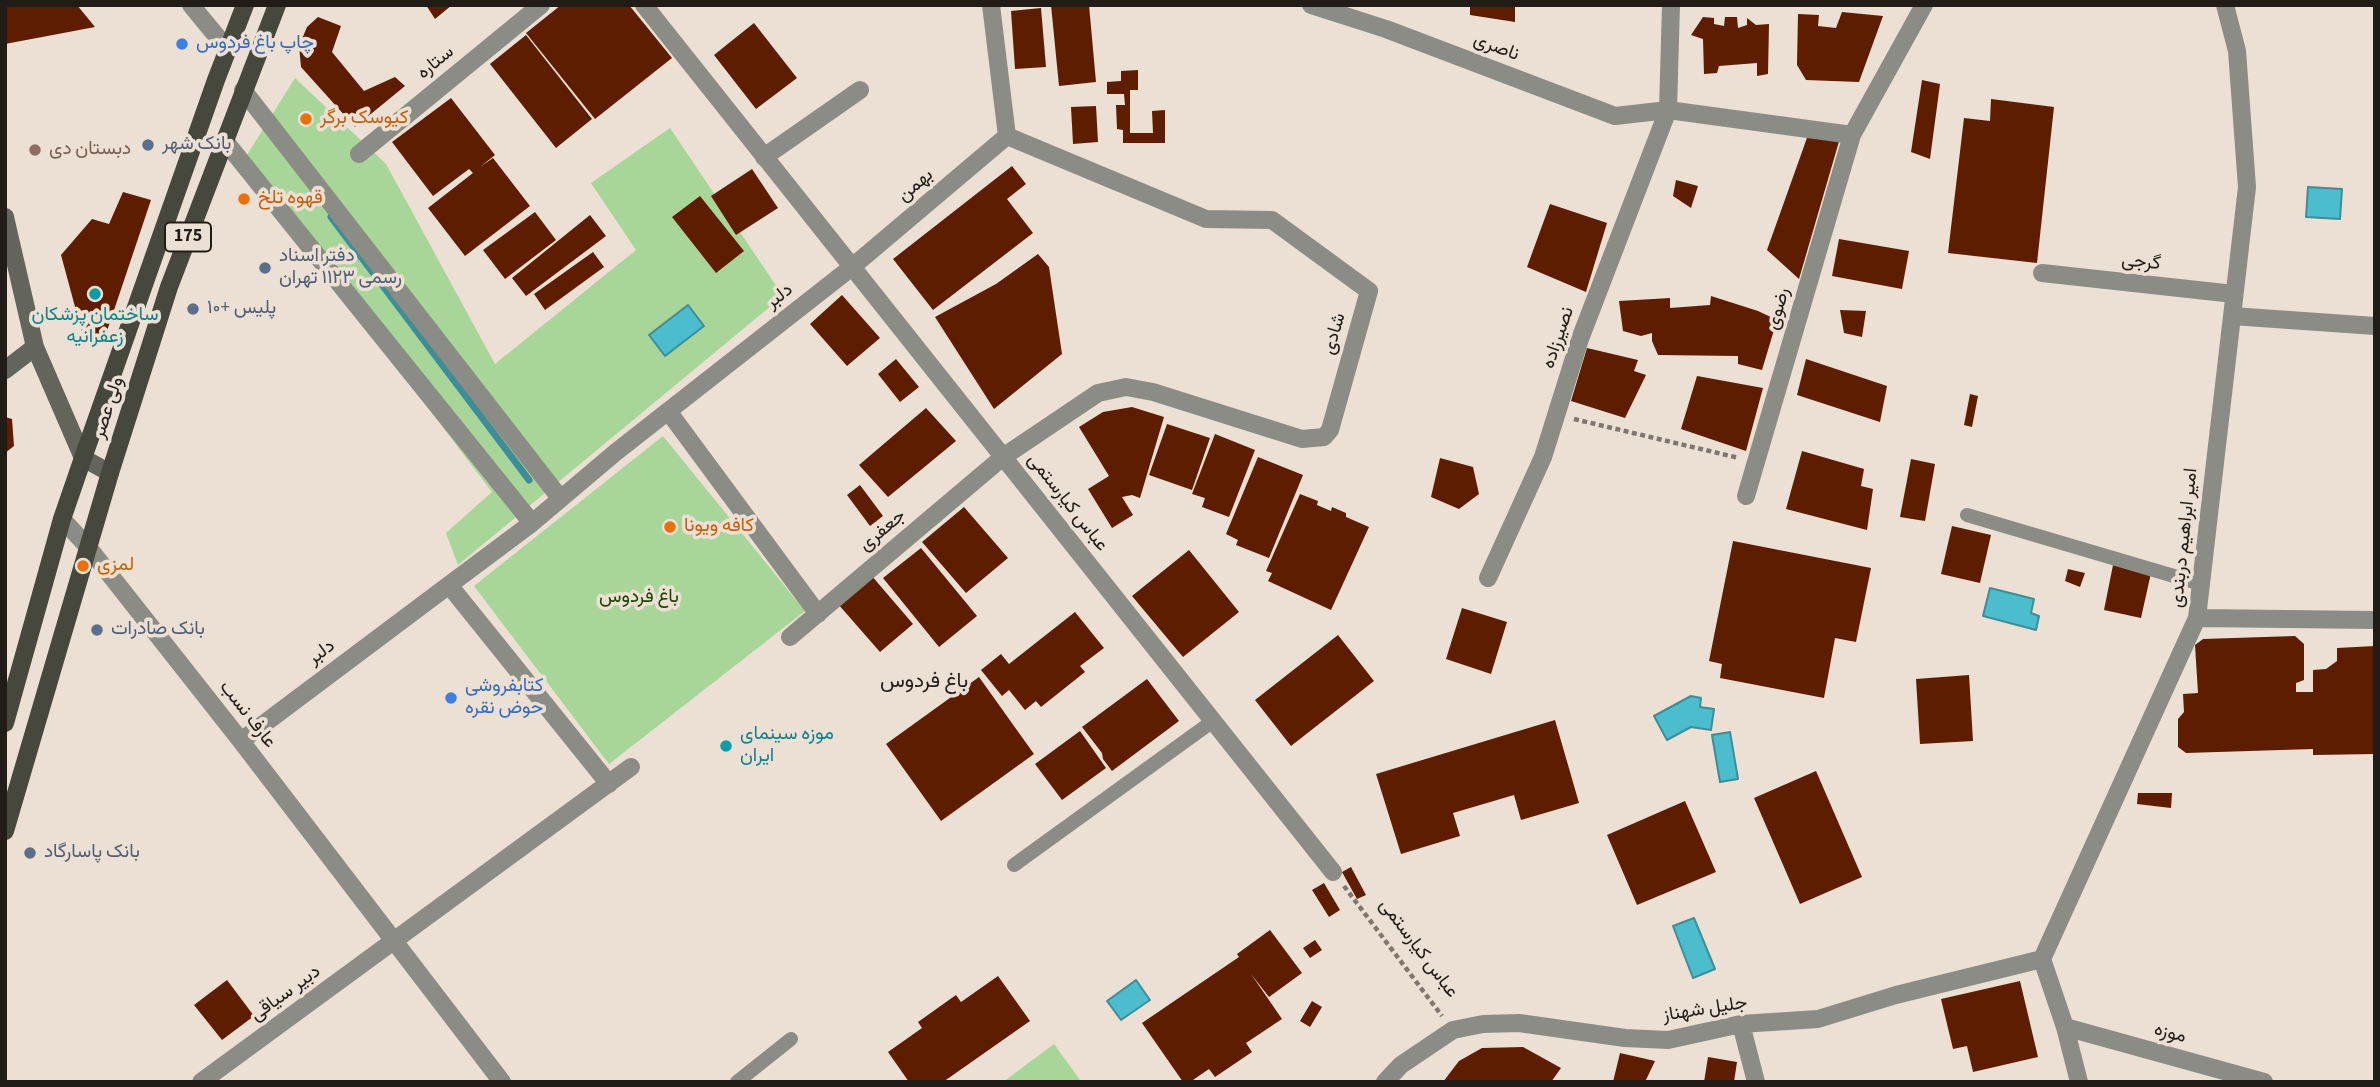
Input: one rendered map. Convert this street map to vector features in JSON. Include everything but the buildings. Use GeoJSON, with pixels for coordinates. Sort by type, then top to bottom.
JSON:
{"type":"FeatureCollection","features":[{"type":"Feature","properties":{"kind":"main road","name":"ولی عصر"},"geometry":{"type":"LineString","coordinates":[[5,723],[82,457],[246,5]]}},
{"type":"Feature","properties":{"kind":"main road","name":"ولی عصر"},"geometry":{"type":"LineString","coordinates":[[5,831],[110,473],[169,287],[277,5]]}},
{"type":"Feature","properties":{"kind":"main road"},"geometry":{"type":"LineString","coordinates":[[5,217],[35,347],[82,457],[110,473]]}},
{"type":"Feature","properties":{"kind":"main road"},"geometry":{"type":"LineString","coordinates":[[5,370],[35,347]]}},
{"type":"Feature","properties":{"kind":"street"},"geometry":{"type":"LineString","coordinates":[[191,5],[228,50]]}},
{"type":"Feature","properties":{"kind":"street","name":"ستاره"},"geometry":{"type":"LineString","coordinates":[[359,153],[541,5]]}},
{"type":"Feature","properties":{"kind":"street","name":"عباس کیارستمی"},"geometry":{"type":"LineString","coordinates":[[644,5],[1333,872]]}},
{"type":"Feature","properties":{"kind":"street"},"geometry":{"type":"LineString","coordinates":[[991,5],[1007,136]]}},
{"type":"Feature","properties":{"kind":"street","name":"ناصری"},"geometry":{"type":"LineString","coordinates":[[1311,5],[1386,29],[1615,116],[1668,110],[1852,135]]}},
{"type":"Feature","properties":{"kind":"street","name":"نصیرزاده"},"geometry":{"type":"LineString","coordinates":[[1488,578],[1542,457],[1580,339],[1668,110],[1671,5]]}},
{"type":"Feature","properties":{"kind":"street","name":"رضوى"},"geometry":{"type":"LineString","coordinates":[[1746,496],[1852,135],[1924,5]]}},
{"type":"Feature","properties":{"kind":"street","name":"امیر ابراهیم دربندی"},"geometry":{"type":"LineString","coordinates":[[2042,959],[2197,618],[2247,187],[2237,51],[2225,5]]}},
{"type":"Feature","properties":{"kind":"street"},"geometry":{"type":"LineString","coordinates":[[243,90],[561,498]]}},
{"type":"Feature","properties":{"kind":"street"},"geometry":{"type":"LineString","coordinates":[[764,156],[860,90]]}},
{"type":"Feature","properties":{"kind":"street","name":"بهمن"},"geometry":{"type":"LineString","coordinates":[[852,267],[1007,136]]}},
{"type":"Feature","properties":{"kind":"street","name":"شادی"},"geometry":{"type":"LineString","coordinates":[[1003,457],[1098,393],[1126,387],[1153,392],[1302,439],[1324,437],[1330,430],[1369,291],[1272,220],[1206,219],[1007,136]]}},
{"type":"Feature","properties":{"kind":"street"},"geometry":{"type":"LineString","coordinates":[[224,140],[531,523]]}},
{"type":"Feature","properties":{"kind":"street","name":"دلبر"},"geometry":{"type":"LineString","coordinates":[[241,741],[531,523],[667,411],[852,267]]}},
{"type":"Feature","properties":{"kind":"street","name":"گرجی"},"geometry":{"type":"LineString","coordinates":[[2042,273],[2234,294]]}},
{"type":"Feature","properties":{"kind":"street"},"geometry":{"type":"LineString","coordinates":[[2232,316],[2375,326]]}},
{"type":"Feature","properties":{"kind":"street"},"geometry":{"type":"LineString","coordinates":[[667,411],[818,614]]}},
{"type":"Feature","properties":{"kind":"street","name":"جعفری"},"geometry":{"type":"LineString","coordinates":[[790,637],[1003,457]]}},
{"type":"Feature","properties":{"kind":"street","name":"عارف نسب"},"geometry":{"type":"LineString","coordinates":[[62,519],[89,547],[241,741],[502,1082]]}},
{"type":"Feature","properties":{"kind":"street"},"geometry":{"type":"LineString","coordinates":[[449,585],[609,784]]}},
{"type":"Feature","properties":{"kind":"street"},"geometry":{"type":"LineString","coordinates":[[2197,618],[2375,620]]}},
{"type":"Feature","properties":{"kind":"street","name":"دبیر سیاقی"},"geometry":{"type":"LineString","coordinates":[[201,1082],[631,766]]}},
{"type":"Feature","properties":{"kind":"street"},"geometry":{"type":"LineString","coordinates":[[2042,959],[2065,1027],[2078,1082]]}},
{"type":"Feature","properties":{"kind":"street","name":"جلیل شهناز"},"geometry":{"type":"LineString","coordinates":[[1385,1082],[1401,1065],[1453,1030],[1483,1024],[1519,1023],[1625,1038],[1668,1040],[1741,1024],[1818,1019],[1896,995],[2042,959]]}},
{"type":"Feature","properties":{"kind":"street"},"geometry":{"type":"LineString","coordinates":[[1741,1024],[1756,1082]]}},
{"type":"Feature","properties":{"kind":"street","name":"موزه"},"geometry":{"type":"LineString","coordinates":[[2065,1027],[2264,1082]]}},
{"type":"Feature","properties":{"kind":"lane"},"geometry":{"type":"LineString","coordinates":[[1967,515],[2201,584]]}},
{"type":"Feature","properties":{"kind":"lane"},"geometry":{"type":"LineString","coordinates":[[1014,865],[1213,721]]}},
{"type":"Feature","properties":{"kind":"lane"},"geometry":{"type":"LineString","coordinates":[[737,1082],[791,1038]]}},
{"type":"Feature","properties":{"kind":"path"},"geometry":{"type":"LineString","coordinates":[[1556,414],[1756,463]]}},
{"type":"Feature","properties":{"kind":"path","name":"عباس کیارستمی"},"geometry":{"type":"LineString","coordinates":[[1333,872],[1453,1030]]}},
{"type":"Feature","properties":{"kind":"green space"},"geometry":{"type":"Polygon","coordinates":[[[295,78],[386,164],[495,364],[636,250],[591,183],[670,128],[783,296],[458,565],[446,533],[492,492],[242,163],[295,78]]]}},
{"type":"Feature","properties":{"kind":"green space","name":"باغ فردوس"},"geometry":{"type":"Polygon","coordinates":[[[663,436],[805,611],[609,764],[474,586],[663,436]]]}},
{"type":"Feature","properties":{"kind":"green space"},"geometry":{"type":"Polygon","coordinates":[[[1054,1044],[1080,1080],[1003,1082],[1054,1044]]]}},
{"type":"Feature","properties":{"kind":"water"},"geometry":{"type":"Polygon","coordinates":[[[2308,187],[2342,189],[2340,219],[2306,217],[2308,187]]]}},
{"type":"Feature","properties":{"kind":"water"},"geometry":{"type":"Polygon","coordinates":[[[688,305],[704,326],[665,356],[649,335],[688,305]]]}},
{"type":"Feature","properties":{"kind":"water"},"geometry":{"type":"Polygon","coordinates":[[[1990,588],[2034,599],[2031,613],[2039,616],[2036,630],[1983,616],[1990,588]]]}},
{"type":"Feature","properties":{"kind":"water"},"geometry":{"type":"Polygon","coordinates":[[[1691,696],[1701,698],[1700,707],[1714,709],[1711,730],[1691,727],[1667,740],[1654,716],[1691,696]]]}},
{"type":"Feature","properties":{"kind":"water"},"geometry":{"type":"Polygon","coordinates":[[[1730,732],[1738,779],[1720,782],[1712,735],[1730,732]]]}},
{"type":"Feature","properties":{"kind":"water"},"geometry":{"type":"Polygon","coordinates":[[[1694,918],[1715,969],[1693,978],[1673,926],[1694,918]]]}},
{"type":"Feature","properties":{"kind":"water"},"geometry":{"type":"Polygon","coordinates":[[[1136,980],[1150,1000],[1121,1020],[1107,1001],[1136,980]]]}},
{"type":"Feature","properties":{"kind":"waterway"},"geometry":{"type":"LineString","coordinates":[[331,217],[529,480]]}},
{"type":"Feature","properties":{"kind":"place","name":"چاپ باغ فردوس"},"geometry":{"type":"Point","coordinates":[182,44]}},
{"type":"Feature","properties":{"kind":"place","name":"کیوسک برگر"},"geometry":{"type":"Point","coordinates":[306,119]}},
{"type":"Feature","properties":{"kind":"place","name":"بانک شهر"},"geometry":{"type":"Point","coordinates":[148,145]}},
{"type":"Feature","properties":{"kind":"place","name":"دبستان دی"},"geometry":{"type":"Point","coordinates":[35,150]}},
{"type":"Feature","properties":{"kind":"place","name":"قهوه تلخ"},"geometry":{"type":"Point","coordinates":[244,199]}},
{"type":"Feature","properties":{"kind":"place","name":"دفتر اسناد رسمی ۱۱۲۳ تهران"},"geometry":{"type":"Point","coordinates":[265,268]}},
{"type":"Feature","properties":{"kind":"place","name":"ساختمان پزشکان زعفرانیه"},"geometry":{"type":"Point","coordinates":[95,294]}},
{"type":"Feature","properties":{"kind":"place","name":"پلیس +۱۰"},"geometry":{"type":"Point","coordinates":[193,309]}},
{"type":"Feature","properties":{"kind":"place","name":"کافه ویونا"},"geometry":{"type":"Point","coordinates":[670,527]}},
{"type":"Feature","properties":{"kind":"place","name":"لمزی"},"geometry":{"type":"Point","coordinates":[83,566]}},
{"type":"Feature","properties":{"kind":"place","name":"بانک صادرات"},"geometry":{"type":"Point","coordinates":[97,630]}},
{"type":"Feature","properties":{"kind":"place","name":"کتابفروشی حوض نقره"},"geometry":{"type":"Point","coordinates":[451,698]}},
{"type":"Feature","properties":{"kind":"place","name":"موزه سینمای ایران"},"geometry":{"type":"Point","coordinates":[726,746]}},
{"type":"Feature","properties":{"kind":"place","name":"بانک پاسارگاد"},"geometry":{"type":"Point","coordinates":[30,853]}},
{"type":"Feature","properties":{"kind":"district","name":"باغ فردوس"},"geometry":{"type":"Point","coordinates":[924,682]}}]}
